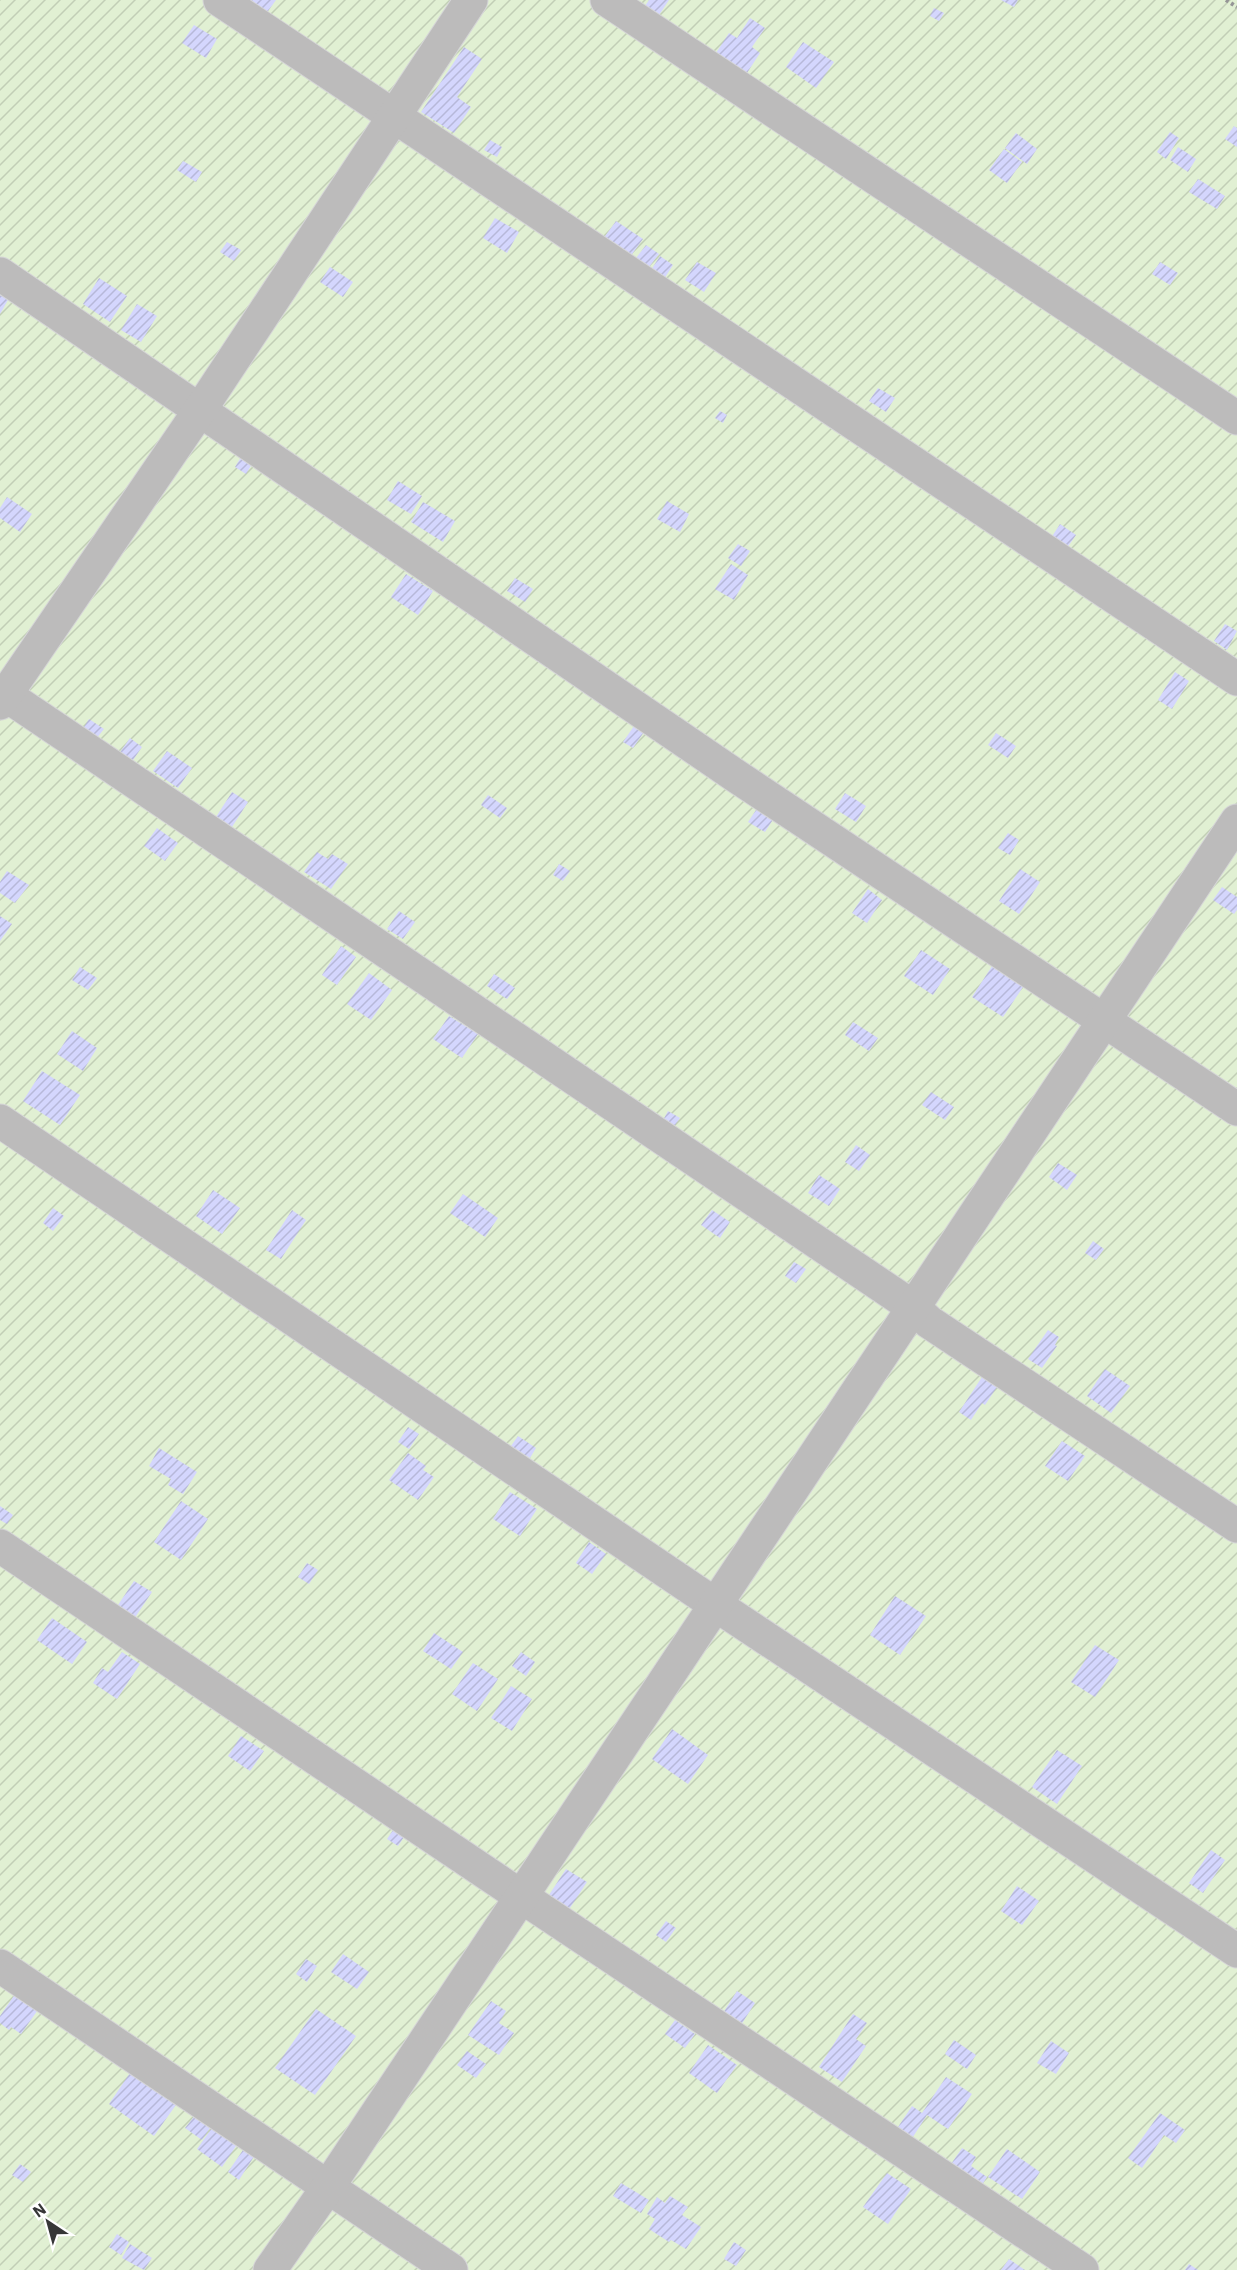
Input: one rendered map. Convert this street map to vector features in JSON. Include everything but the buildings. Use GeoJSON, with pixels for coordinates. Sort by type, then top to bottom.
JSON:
{"type":"FeatureCollection","features":[{"type":"Feature","properties":{"kind":"lane"},"geometry":{"type":"LineString","coordinates":[[220,0],[1237,679]]}},
{"type":"Feature","properties":{"kind":"lane"},"geometry":{"type":"LineString","coordinates":[[471,0],[200,410],[2,696],[913,1307],[929,1322],[1237,1526]]}},
{"type":"Feature","properties":{"kind":"lane"},"geometry":{"type":"LineString","coordinates":[[607,0],[1237,418]]}},
{"type":"Feature","properties":{"kind":"lane"},"geometry":{"type":"LineString","coordinates":[[0,274],[736,776],[1237,1109]]}},
{"type":"Feature","properties":{"kind":"lane"},"geometry":{"type":"LineString","coordinates":[[270,2270],[522,1897],[1237,821]]}},
{"type":"Feature","properties":{"kind":"lane"},"geometry":{"type":"LineString","coordinates":[[0,1121],[716,1605],[1237,1951]]}},
{"type":"Feature","properties":{"kind":"lane"},"geometry":{"type":"LineString","coordinates":[[0,1546],[1082,2270]]}},
{"type":"Feature","properties":{"kind":"lane"},"geometry":{"type":"LineString","coordinates":[[0,1966],[451,2270]]}},
{"type":"Feature","properties":{"kind":"path"},"geometry":{"type":"LineString","coordinates":[[1226,0],[1237,7]]}},
{"type":"Feature","properties":{"kind":"green space"},"geometry":{"type":"Polygon","coordinates":[[[0,0],[1237,0],[1237,2270],[0,2270],[0,0]]]}}]}
